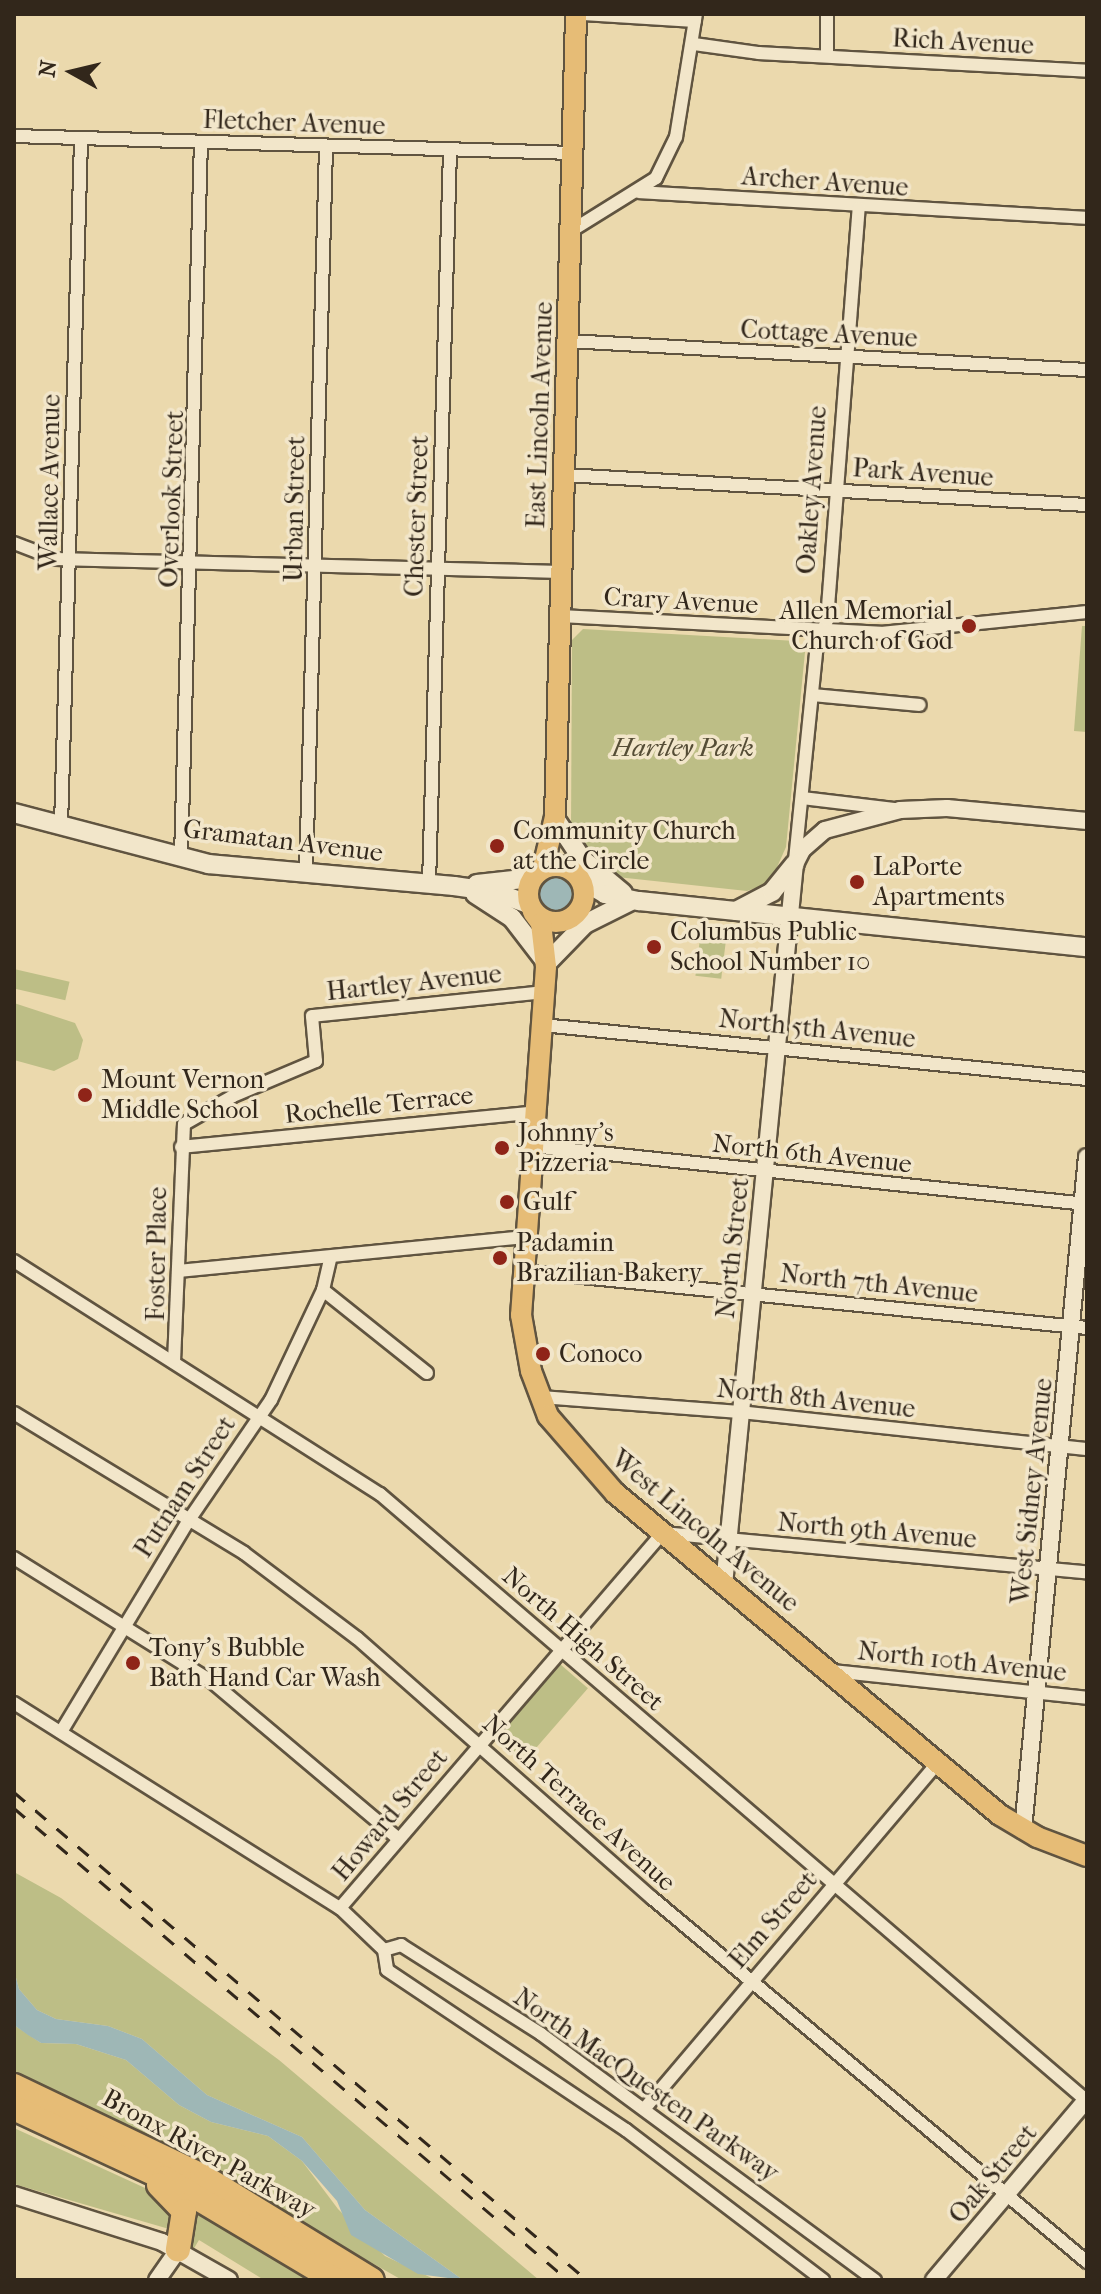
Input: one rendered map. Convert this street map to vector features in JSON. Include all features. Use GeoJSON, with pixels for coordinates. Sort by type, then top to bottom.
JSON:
{"type":"FeatureCollection","features":[{"type":"Feature","properties":{"kind":"highway","name":"Bronx River Parkway"},"geometry":{"type":"LineString","coordinates":[[14,2086],[190,2169],[372,2280]]}},
{"type":"Feature","properties":{"kind":"highway","name":"Bronx River Parkway"},"geometry":{"type":"LineString","coordinates":[[14,2108],[126,2158],[335,2280]]}},
{"type":"Feature","properties":{"kind":"highway"},"geometry":{"type":"LineString","coordinates":[[126,2158],[184,2211],[178,2250]]}},
{"type":"Feature","properties":{"kind":"main road","name":"East Lincoln Avenue"},"geometry":{"type":"LineString","coordinates":[[538,873],[557,820],[576,14]]}},
{"type":"Feature","properties":{"kind":"main road","name":"Gramatan Avenue"},"geometry":{"type":"LineString","coordinates":[[14,813],[181,857],[306,873],[458,887],[532,908]]}},
{"type":"Feature","properties":{"kind":"main road","name":"East Lincoln Avenue"},"geometry":{"type":"LineString","coordinates":[[557,820],[575,874]]}},
{"type":"Feature","properties":{"kind":"main road"},"geometry":{"type":"LineString","coordinates":[[557,820],[582,859],[634,900]]}},
{"type":"Feature","properties":{"kind":"main road"},"geometry":{"type":"LineString","coordinates":[[736,911],[772,892],[795,864]]}},
{"type":"Feature","properties":{"kind":"main road","name":"Gramatan Avenue"},"geometry":{"type":"LineString","coordinates":[[458,887],[538,873]]}},
{"type":"Feature","properties":{"kind":"main road"},"geometry":{"type":"LineString","coordinates":[[634,900],[589,907],[571,918],[552,922],[532,908],[538,873],[575,874],[605,894],[634,900],[1087,947]]}},
{"type":"Feature","properties":{"kind":"main road"},"geometry":{"type":"LineString","coordinates":[[571,918],[584,895],[575,874]]}},
{"type":"Feature","properties":{"kind":"main road"},"geometry":{"type":"LineString","coordinates":[[458,887],[512,918],[547,964],[585,924],[634,900]]}},
{"type":"Feature","properties":{"kind":"main road","name":"West Lincoln Avenue"},"geometry":{"type":"LineString","coordinates":[[532,908],[541,923],[547,964],[524,1237],[524,1340],[540,1397],[561,1436],[615,1493],[832,1671],[938,1763],[1023,1830],[1087,1856]]}},
{"type":"Feature","properties":{"kind":"main road","name":"West Lincoln Avenue"},"geometry":{"type":"LineString","coordinates":[[547,964],[571,918]]}},
{"type":"Feature","properties":{"kind":"street"},"geometry":{"type":"LineString","coordinates":[[571,231],[639,192],[656,178],[676,137],[694,44],[695,18],[583,14]]}},
{"type":"Feature","properties":{"kind":"street"},"geometry":{"type":"LineString","coordinates":[[827,14],[827,56]]}},
{"type":"Feature","properties":{"kind":"street","name":"Rich Avenue"},"geometry":{"type":"LineString","coordinates":[[694,44],[827,56],[1087,71]]}},
{"type":"Feature","properties":{"kind":"street","name":"Fletcher Avenue"},"geometry":{"type":"LineString","coordinates":[[14,136],[573,153]]}},
{"type":"Feature","properties":{"kind":"street","name":"Wallace Avenue"},"geometry":{"type":"LineString","coordinates":[[61,826],[81,139]]}},
{"type":"Feature","properties":{"kind":"street","name":"Overlook Street"},"geometry":{"type":"LineString","coordinates":[[181,857],[192,563],[201,143]]}},
{"type":"Feature","properties":{"kind":"street","name":"Urban Street"},"geometry":{"type":"LineString","coordinates":[[306,873],[326,146]]}},
{"type":"Feature","properties":{"kind":"street","name":"Chester Street"},"geometry":{"type":"LineString","coordinates":[[429,884],[450,149]]}},
{"type":"Feature","properties":{"kind":"street","name":"Archer Avenue"},"geometry":{"type":"LineString","coordinates":[[639,192],[859,208],[1087,218]]}},
{"type":"Feature","properties":{"kind":"street","name":"Oakley Avenue"},"geometry":{"type":"LineString","coordinates":[[790,917],[813,695],[823,630],[859,208]]}},
{"type":"Feature","properties":{"kind":"street","name":"Cottage Avenue"},"geometry":{"type":"LineString","coordinates":[[568,341],[1087,370]]}},
{"type":"Feature","properties":{"kind":"street","name":"Park Avenue"},"geometry":{"type":"LineString","coordinates":[[565,475],[1087,505]]}},
{"type":"Feature","properties":{"kind":"street"},"geometry":{"type":"LineString","coordinates":[[14,543],[44,557],[70,559],[561,572]]}},
{"type":"Feature","properties":{"kind":"street","name":"Crary Avenue"},"geometry":{"type":"LineString","coordinates":[[560,616],[899,632],[1087,612]]}},
{"type":"Feature","properties":{"kind":"street"},"geometry":{"type":"LineString","coordinates":[[813,695],[920,705]]}},
{"type":"Feature","properties":{"kind":"street"},"geometry":{"type":"LineString","coordinates":[[802,798],[900,810],[947,808],[1087,821]]}},
{"type":"Feature","properties":{"kind":"street"},"geometry":{"type":"LineString","coordinates":[[795,864],[802,850],[825,830],[900,810]]}},
{"type":"Feature","properties":{"kind":"street","name":"North Street"},"geometry":{"type":"LineString","coordinates":[[724,1585],[790,917]]}},
{"type":"Feature","properties":{"kind":"street","name":"Hartley Avenue"},"geometry":{"type":"LineString","coordinates":[[181,1147],[184,1124],[195,1116],[316,1061],[312,1016],[544,992]]}},
{"type":"Feature","properties":{"kind":"street","name":"North 5th Avenue"},"geometry":{"type":"LineString","coordinates":[[542,1025],[1087,1079]]}},
{"type":"Feature","properties":{"kind":"street","name":"Rochelle Terrace"},"geometry":{"type":"LineString","coordinates":[[181,1147],[535,1112]]}},
{"type":"Feature","properties":{"kind":"street","name":"North 6th Avenue"},"geometry":{"type":"LineString","coordinates":[[532,1146],[1085,1204]]}},
{"type":"Feature","properties":{"kind":"street","name":"Foster Place"},"geometry":{"type":"LineString","coordinates":[[174,1362],[181,1147]]}},
{"type":"Feature","properties":{"kind":"street","name":"West Sidney Avenue"},"geometry":{"type":"LineString","coordinates":[[1023,1830],[1061,1447],[1080,1327],[1087,1157]]}},
{"type":"Feature","properties":{"kind":"street"},"geometry":{"type":"LineString","coordinates":[[179,1271],[330,1260],[524,1237]]}},
{"type":"Feature","properties":{"kind":"street","name":"Putnam Street"},"geometry":{"type":"LineString","coordinates":[[61,1732],[189,1520],[260,1414],[323,1290],[330,1260]]}},
{"type":"Feature","properties":{"kind":"street","name":"North High Street"},"geometry":{"type":"LineString","coordinates":[[14,1261],[260,1414],[380,1494],[831,1885],[1087,2100]]}},
{"type":"Feature","properties":{"kind":"street","name":"North 7th Avenue"},"geometry":{"type":"LineString","coordinates":[[522,1271],[1080,1327]]}},
{"type":"Feature","properties":{"kind":"street"},"geometry":{"type":"LineString","coordinates":[[323,1290],[427,1373]]}},
{"type":"Feature","properties":{"kind":"street","name":"North 8th Avenue"},"geometry":{"type":"LineString","coordinates":[[540,1397],[740,1412],[1087,1449]]}},
{"type":"Feature","properties":{"kind":"street","name":"North Terrace Avenue"},"geometry":{"type":"LineString","coordinates":[[14,1413],[189,1520],[322,1612],[480,1743],[750,1979],[1087,2262]]}},
{"type":"Feature","properties":{"kind":"street","name":"North 9th Avenue"},"geometry":{"type":"LineString","coordinates":[[663,1533],[1087,1572]]}},
{"type":"Feature","properties":{"kind":"street","name":"Howard Street"},"geometry":{"type":"LineString","coordinates":[[340,1908],[396,1837],[663,1533]]}},
{"type":"Feature","properties":{"kind":"street"},"geometry":{"type":"LineString","coordinates":[[14,1558],[211,1681],[396,1837]]}},
{"type":"Feature","properties":{"kind":"street","name":"North 10th Avenue"},"geometry":{"type":"LineString","coordinates":[[832,1671],[1087,1698]]}},
{"type":"Feature","properties":{"kind":"street","name":"North MacQuesten Parkway"},"geometry":{"type":"LineString","coordinates":[[14,1703],[340,1908],[384,1950],[387,1970],[626,2130],[823,2280]]}},
{"type":"Feature","properties":{"kind":"street","name":"Elm Street"},"geometry":{"type":"LineString","coordinates":[[645,2108],[750,1979],[938,1763]]}},
{"type":"Feature","properties":{"kind":"street","name":"North MacQuesten Parkway"},"geometry":{"type":"LineString","coordinates":[[384,1950],[401,1945],[427,1959],[645,2108],[875,2280]]}},
{"type":"Feature","properties":{"kind":"street","name":"Oak Street"},"geometry":{"type":"LineString","coordinates":[[934,2280],[1087,2100]]}},
{"type":"Feature","properties":{"kind":"street"},"geometry":{"type":"LineString","coordinates":[[14,2195],[132,2230],[178,2250],[229,2280]]}},
{"type":"Feature","properties":{"kind":"street"},"geometry":{"type":"LineString","coordinates":[[157,2280],[178,2250]]}},
{"type":"Feature","properties":{"kind":"green space"},"geometry":{"type":"Polygon","coordinates":[[[1082,626],[1087,626],[1087,732],[1074,731],[1082,626]]]}},
{"type":"Feature","properties":{"kind":"green space","name":"Hartley Park"},"geometry":{"type":"Polygon","coordinates":[[[583,629],[796,641],[805,652],[786,847],[770,883],[747,891],[617,877],[593,862],[571,831],[572,640],[583,629]]]}},
{"type":"Feature","properties":{"kind":"green space"},"geometry":{"type":"Polygon","coordinates":[[[701,930],[727,933],[721,979],[695,976],[701,930]]]}},
{"type":"Feature","properties":{"kind":"green space"},"geometry":{"type":"Polygon","coordinates":[[[14,969],[70,982],[65,1000],[14,988],[14,969]]]}},
{"type":"Feature","properties":{"kind":"green space"},"geometry":{"type":"Polygon","coordinates":[[[14,1003],[75,1023],[83,1040],[78,1059],[54,1071],[14,1060],[14,1003]]]}},
{"type":"Feature","properties":{"kind":"green space"},"geometry":{"type":"Polygon","coordinates":[[[560,1664],[588,1688],[523,1763],[495,1739],[560,1664]]]}},
{"type":"Feature","properties":{"kind":"green space"},"geometry":{"type":"Polygon","coordinates":[[[14,1872],[61,1898],[279,2060],[539,2280],[463,2280],[365,2210],[302,2137],[207,2095],[142,2039],[108,2026],[56,2019],[37,2010],[19,1989],[14,1970],[14,1872]]]}},
{"type":"Feature","properties":{"kind":"green space"},"geometry":{"type":"Polygon","coordinates":[[[14,2025],[41,2043],[76,2044],[126,2060],[179,2105],[211,2122],[268,2136],[302,2161],[338,2209],[385,2256],[436,2280],[402,2280],[179,2153],[14,2077],[14,2025]]]}},
{"type":"Feature","properties":{"kind":"green space"},"geometry":{"type":"Polygon","coordinates":[[[14,2128],[167,2198],[176,2231],[14,2184],[14,2128]]]}},
{"type":"Feature","properties":{"kind":"green space"},"geometry":{"type":"Polygon","coordinates":[[[187,2207],[209,2214],[317,2280],[264,2280],[199,2240],[193,2250],[188,2246],[187,2207]]]}},
{"type":"Feature","properties":{"kind":"water"},"geometry":{"type":"Polygon","coordinates":[[[556,873],[571,879],[577,894],[571,909],[556,915],[541,909],[535,894],[541,879],[556,873]]]}},
{"type":"Feature","properties":{"kind":"water"},"geometry":{"type":"Polygon","coordinates":[[[14,1970],[19,1989],[37,2010],[56,2019],[108,2026],[142,2039],[207,2095],[302,2137],[365,2210],[463,2280],[418,2274],[351,2235],[337,2201],[302,2161],[268,2136],[211,2122],[179,2105],[126,2060],[76,2044],[41,2043],[28,2035],[14,2025],[14,1970]]]}},
{"type":"Feature","properties":{"kind":"railway"},"geometry":{"type":"LineString","coordinates":[[14,1792],[587,2280]]}},
{"type":"Feature","properties":{"kind":"railway"},"geometry":{"type":"LineString","coordinates":[[14,1808],[568,2280]]}},
{"type":"Feature","properties":{"kind":"place","name":"Allen Memorial Church of God"},"geometry":{"type":"Point","coordinates":[969,626]}},
{"type":"Feature","properties":{"kind":"place","name":"Community Church at the Circle"},"geometry":{"type":"Point","coordinates":[497,846]}},
{"type":"Feature","properties":{"kind":"place","name":"LaPorte Apartments"},"geometry":{"type":"Point","coordinates":[857,882]}},
{"type":"Feature","properties":{"kind":"place","name":"Columbus Public School Number 10"},"geometry":{"type":"Point","coordinates":[654,947]}},
{"type":"Feature","properties":{"kind":"place","name":"Mount Vernon Middle School"},"geometry":{"type":"Point","coordinates":[85,1095]}},
{"type":"Feature","properties":{"kind":"place","name":"Johnny's Pizzeria"},"geometry":{"type":"Point","coordinates":[502,1148]}},
{"type":"Feature","properties":{"kind":"place","name":"Gulf"},"geometry":{"type":"Point","coordinates":[507,1202]}},
{"type":"Feature","properties":{"kind":"place","name":"Padamin Brazilian Bakery"},"geometry":{"type":"Point","coordinates":[500,1258]}},
{"type":"Feature","properties":{"kind":"place","name":"Conoco"},"geometry":{"type":"Point","coordinates":[543,1354]}},
{"type":"Feature","properties":{"kind":"place","name":"Tony's Bubble Bath Hand Car Wash"},"geometry":{"type":"Point","coordinates":[133,1663]}}]}
